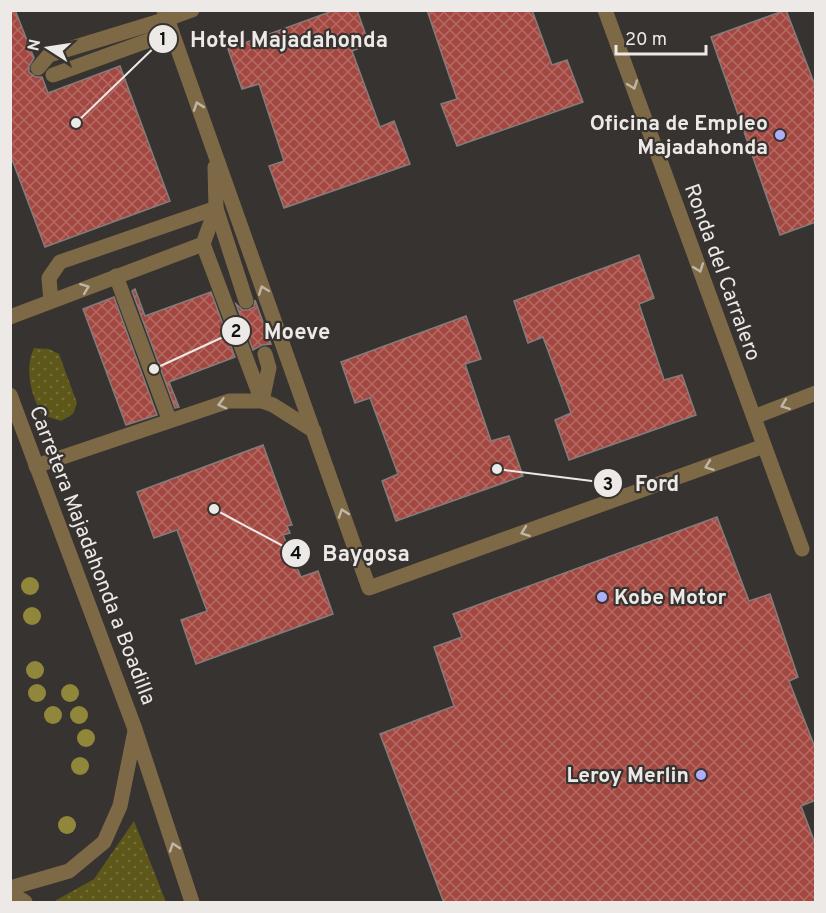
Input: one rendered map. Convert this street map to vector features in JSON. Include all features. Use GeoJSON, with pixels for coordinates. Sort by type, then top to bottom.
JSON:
{"type":"FeatureCollection","features":[{"type":"Feature","properties":{"kind":"street"},"geometry":{"type":"LineString","coordinates":[[53,75],[192,10]]}},
{"type":"Feature","properties":{"kind":"street","name":"Ronda del Carralero"},"geometry":{"type":"LineString","coordinates":[[605,10],[802,549]]}},
{"type":"Feature","properties":{"kind":"street"},"geometry":{"type":"LineString","coordinates":[[38,68],[49,55],[168,20]]}},
{"type":"Feature","properties":{"kind":"street"},"geometry":{"type":"LineString","coordinates":[[168,20],[369,588],[764,446]]}},
{"type":"Feature","properties":{"kind":"street"},"geometry":{"type":"LineString","coordinates":[[214,152],[216,208],[246,301]]}},
{"type":"Feature","properties":{"kind":"street"},"geometry":{"type":"LineString","coordinates":[[216,208],[203,244],[262,401]]}},
{"type":"Feature","properties":{"kind":"street"},"geometry":{"type":"LineString","coordinates":[[51,301],[49,278],[60,262],[216,208]]}},
{"type":"Feature","properties":{"kind":"street"},"geometry":{"type":"LineString","coordinates":[[10,317],[203,244]]}},
{"type":"Feature","properties":{"kind":"street"},"geometry":{"type":"LineString","coordinates":[[116,276],[169,419]]}},
{"type":"Feature","properties":{"kind":"street"},"geometry":{"type":"LineString","coordinates":[[262,401],[269,368],[266,354]]}},
{"type":"Feature","properties":{"kind":"street"},"geometry":{"type":"LineString","coordinates":[[754,417],[816,393]]}},
{"type":"Feature","properties":{"kind":"street","name":"Carretera Majadahonda a Boadilla"},"geometry":{"type":"LineString","coordinates":[[10,395],[135,729],[192,903]]}},
{"type":"Feature","properties":{"kind":"street"},"geometry":{"type":"LineString","coordinates":[[36,466],[169,419],[230,401],[262,401],[273,405],[314,431]]}},
{"type":"Feature","properties":{"kind":"street","name":"Carretera Majadahonda a Boadilla"},"geometry":{"type":"LineString","coordinates":[[10,888],[69,871],[104,842],[120,806],[135,729]]}},
{"type":"Feature","properties":{"kind":"street"},"geometry":{"type":"LineString","coordinates":[[10,893],[25,903]]}},
{"type":"Feature","properties":{"kind":"shaded area"},"geometry":{"type":"Polygon","coordinates":[[[34,348],[49,349],[59,354],[77,403],[73,414],[61,421],[42,415],[35,399],[29,373],[34,348]]]}},
{"type":"Feature","properties":{"kind":"shaded area"},"geometry":{"type":"Polygon","coordinates":[[[134,821],[166,902],[53,902],[94,879],[134,821]]]}},
{"type":"Feature","properties":{"kind":"building"},"geometry":{"type":"Polygon","coordinates":[[[10,10],[15,10],[34,58],[29,66],[29,72],[36,77],[42,77],[48,93],[120,66],[170,201],[45,247],[10,154],[10,10]]]}},
{"type":"Feature","properties":{"kind":"building"},"geometry":{"type":"Polygon","coordinates":[[[335,10],[357,10],[369,44],[352,51],[380,127],[394,121],[410,164],[284,208],[269,166],[284,161],[259,84],[242,89],[228,49],[335,10]]]}},
{"type":"Feature","properties":{"kind":"building"},"geometry":{"type":"Polygon","coordinates":[[[427,10],[532,10],[552,65],[567,60],[583,102],[457,146],[441,104],[457,99],[427,10]]]}},
{"type":"Feature","properties":{"kind":"building","name":"Oficina de Empleo Majadahonda"},"geometry":{"type":"Polygon","coordinates":[[[786,10],[816,88],[816,222],[780,235],[711,37],[786,10]]]}},
{"type":"Feature","properties":{"kind":"building"},"geometry":{"type":"Polygon","coordinates":[[[639,255],[654,298],[639,304],[664,380],[682,375],[696,415],[569,460],[555,420],[571,413],[543,337],[528,343],[514,301],[639,255]]]}},
{"type":"Feature","properties":{"kind":"building"},"geometry":{"type":"Polygon","coordinates":[[[135,289],[145,316],[211,292],[235,357],[169,382],[179,407],[175,408],[132,291],[135,289]]]}},
{"type":"Feature","properties":{"kind":"building"},"geometry":{"type":"Polygon","coordinates":[[[114,297],[157,415],[126,425],[83,309],[114,297]]]}},
{"type":"Feature","properties":{"kind":"building"},"geometry":{"type":"Polygon","coordinates":[[[255,300],[271,344],[262,345],[253,350],[236,304],[243,310],[248,310],[254,307],[255,300]]]}},
{"type":"Feature","properties":{"kind":"building"},"geometry":{"type":"Polygon","coordinates":[[[466,316],[481,359],[465,364],[491,441],[509,436],[523,476],[396,521],[382,481],[398,474],[370,398],[355,403],[341,362],[466,316]]]}},
{"type":"Feature","properties":{"kind":"building"},"geometry":{"type":"Polygon","coordinates":[[[263,445],[292,525],[287,526],[290,533],[283,535],[301,577],[318,571],[333,614],[196,664],[181,620],[207,611],[177,530],[154,538],[137,492],[263,445]]]}},
{"type":"Feature","properties":{"kind":"building"},"geometry":{"type":"Polygon","coordinates":[[[717,517],[749,601],[770,594],[798,677],[789,681],[816,750],[816,800],[801,806],[816,846],[816,903],[444,903],[380,734],[454,706],[434,647],[462,637],[453,614],[717,517]]]}},
{"type":"Feature","properties":{"kind":"place","name":"Hotel Majadahonda"},"geometry":{"type":"Point","coordinates":[76,123]}},
{"type":"Feature","properties":{"kind":"place","name":"Oficina de Empleo Majadahonda"},"geometry":{"type":"Point","coordinates":[780,135]}},
{"type":"Feature","properties":{"kind":"place","name":"Moeve"},"geometry":{"type":"Point","coordinates":[154,369]}},
{"type":"Feature","properties":{"kind":"place","name":"Ford"},"geometry":{"type":"Point","coordinates":[497,469]}},
{"type":"Feature","properties":{"kind":"place","name":"Baygosa"},"geometry":{"type":"Point","coordinates":[214,509]}},
{"type":"Feature","properties":{"kind":"place","name":"Kobe Motor"},"geometry":{"type":"Point","coordinates":[602,597]}},
{"type":"Feature","properties":{"kind":"place","name":"Leroy Merlin"},"geometry":{"type":"Point","coordinates":[701,775]}}]}
